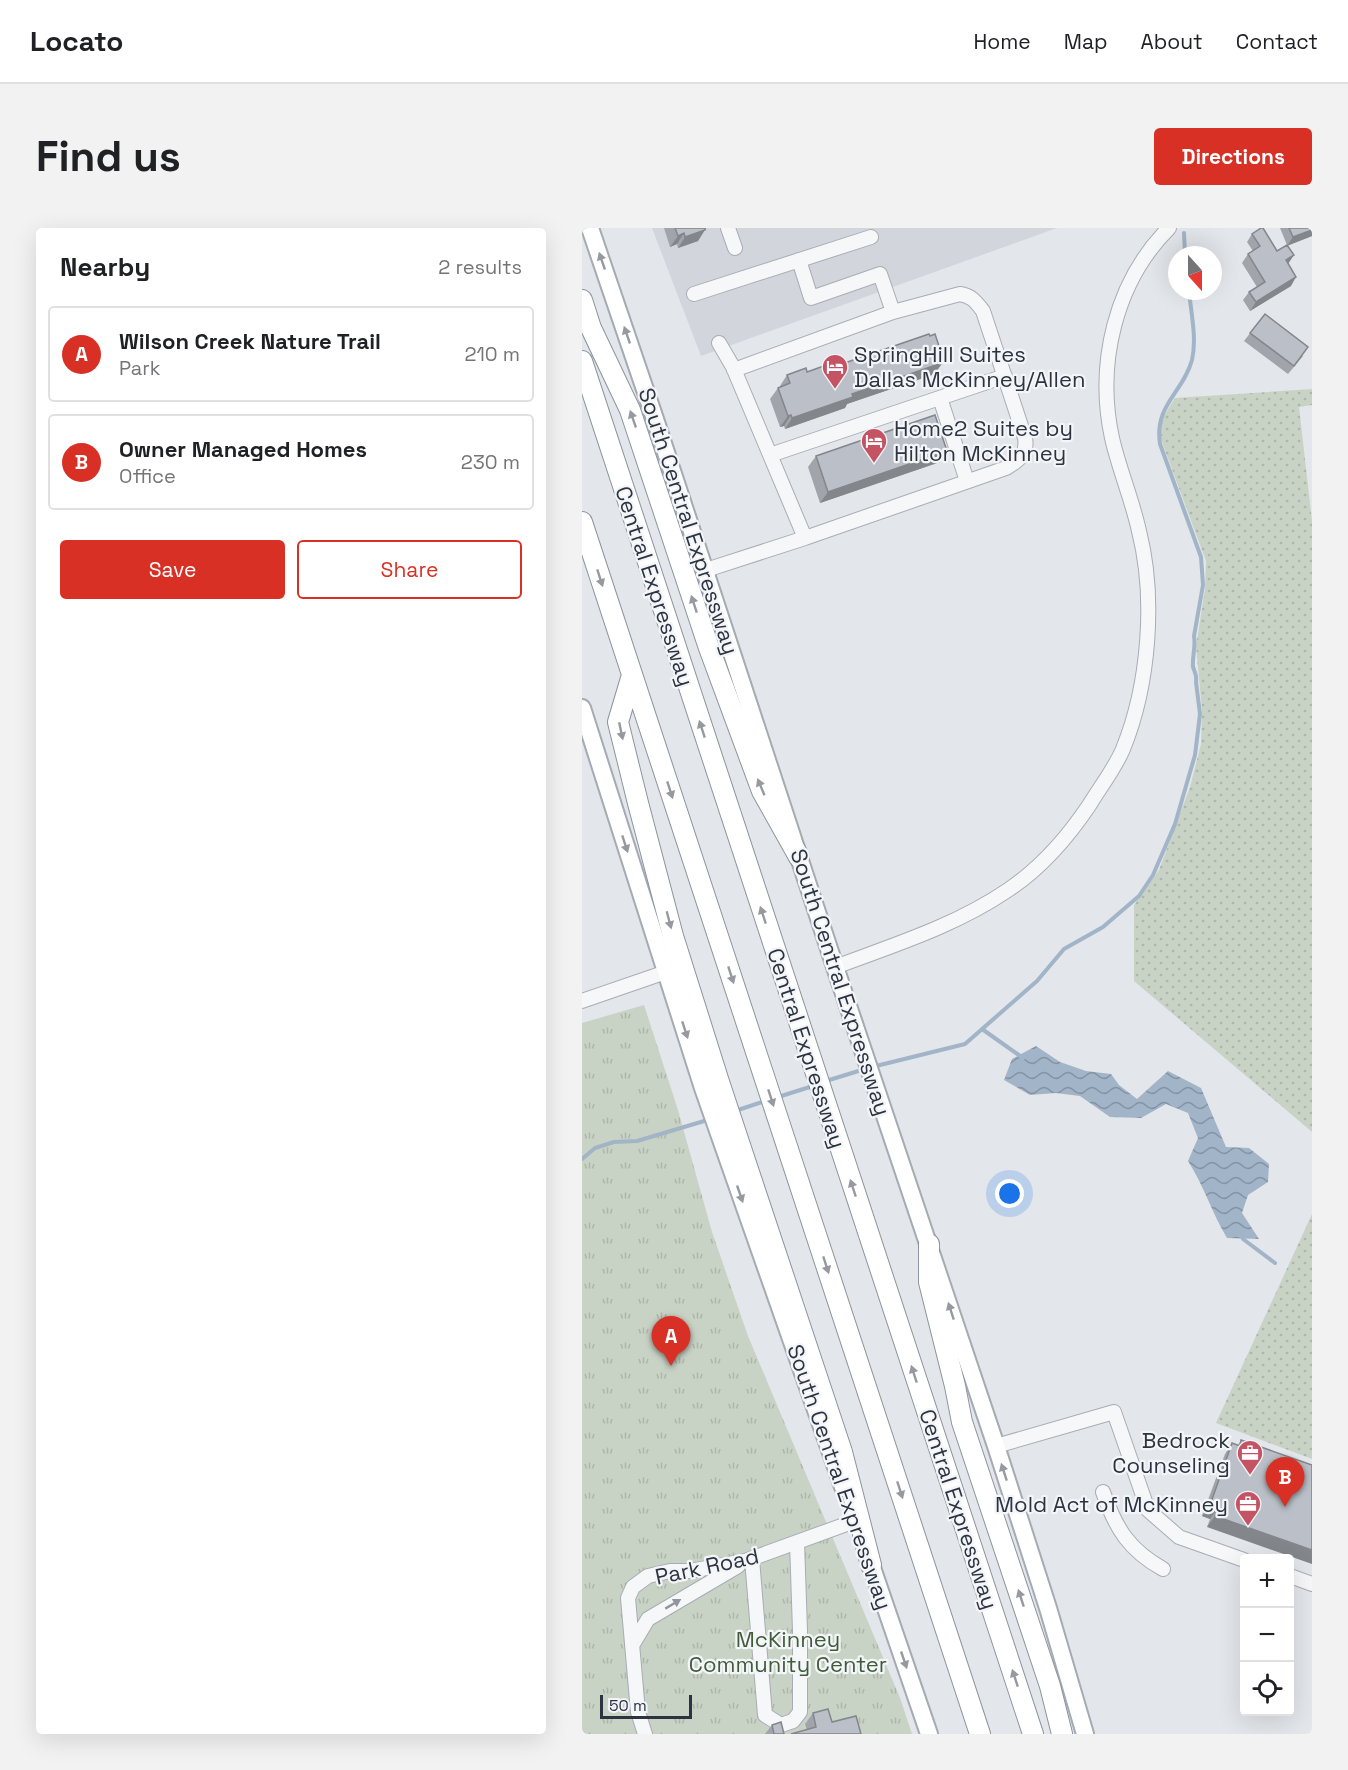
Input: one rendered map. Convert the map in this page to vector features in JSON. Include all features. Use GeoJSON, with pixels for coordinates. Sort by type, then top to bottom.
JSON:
{"type":"FeatureCollection","features":[{"type":"Feature","properties":{"kind":"highway"},"geometry":{"type":"LineString","coordinates":[[582,300],[591,328],[630,410],[709,648],[762,792],[799,857]]}},
{"type":"Feature","properties":{"kind":"highway","name":"Central Expressway"},"geometry":{"type":"LineString","coordinates":[[582,361],[1033,1734]]}},
{"type":"Feature","properties":{"kind":"highway"},"geometry":{"type":"LineString","coordinates":[[582,522],[980,1734]]}},
{"type":"Feature","properties":{"kind":"highway"},"geometry":{"type":"LineString","coordinates":[[632,675],[618,722],[711,1085],[842,1452],[872,1564]]}},
{"type":"Feature","properties":{"kind":"highway"},"geometry":{"type":"LineString","coordinates":[[929,1244],[928,1282],[962,1422],[1050,1686],[1062,1734]]}},
{"type":"Feature","properties":{"kind":"main road","name":"South Central Expressway"},"geometry":{"type":"LineString","coordinates":[[591,229],[996,1446],[1048,1608],[1085,1734]]}},
{"type":"Feature","properties":{"kind":"main road"},"geometry":{"type":"LineString","coordinates":[[582,708],[666,972],[711,1085]]}},
{"type":"Feature","properties":{"kind":"main road","name":"South Central Expressway"},"geometry":{"type":"LineString","coordinates":[[729,1137],[855,1521],[872,1564],[929,1734]]}},
{"type":"Feature","properties":{"kind":"street"},"geometry":{"type":"LineString","coordinates":[[728,228],[735,248]]}},
{"type":"Feature","properties":{"kind":"street"},"geometry":{"type":"LineString","coordinates":[[835,967],[933,931],[1009,890],[1027,876],[1071,831],[1106,780],[1122,751],[1137,708],[1143,682],[1147,646],[1147,599],[1140,531],[1110,426],[1108,364],[1115,323],[1130,284],[1150,251],[1169,228]]}},
{"type":"Feature","properties":{"kind":"street"},"geometry":{"type":"LineString","coordinates":[[694,294],[871,237]]}},
{"type":"Feature","properties":{"kind":"street"},"geometry":{"type":"LineString","coordinates":[[799,260],[811,298],[880,274],[893,312]]}},
{"type":"Feature","properties":{"kind":"street"},"geometry":{"type":"LineString","coordinates":[[706,570],[805,538],[1015,463],[1026,449],[1025,438],[983,311],[969,296],[953,295],[893,312],[734,370]]}},
{"type":"Feature","properties":{"kind":"street"},"geometry":{"type":"LineString","coordinates":[[719,343],[734,370],[805,538]]}},
{"type":"Feature","properties":{"kind":"street"},"geometry":{"type":"LineString","coordinates":[[770,455],[1005,376]]}},
{"type":"Feature","properties":{"kind":"street"},"geometry":{"type":"LineString","coordinates":[[940,398],[967,481]]}},
{"type":"Feature","properties":{"kind":"street"},"geometry":{"type":"LineString","coordinates":[[582,1001],[666,972]]}},
{"type":"Feature","properties":{"kind":"street"},"geometry":{"type":"LineString","coordinates":[[996,1446],[1114,1412],[1148,1510],[1179,1537],[1240,1558]]}},
{"type":"Feature","properties":{"kind":"street"},"geometry":{"type":"LineString","coordinates":[[1103,1492],[1111,1514],[1129,1544],[1137,1553],[1163,1569]]}},
{"type":"Feature","properties":{"kind":"street","name":"Park Road"},"geometry":{"type":"LineString","coordinates":[[645,1734],[638,1712],[634,1679],[628,1598],[633,1587],[648,1576],[749,1560],[855,1521]]}},
{"type":"Feature","properties":{"kind":"street"},"geometry":{"type":"LineString","coordinates":[[633,1644],[648,1619],[749,1560],[765,1715],[781,1725],[793,1721],[800,1712],[797,1542]]}},
{"type":"Feature","properties":{"kind":"street"},"geometry":{"type":"LineString","coordinates":[[1294,1577],[1312,1584]]}},
{"type":"Feature","properties":{"kind":"shaded area"},"geometry":{"type":"Polygon","coordinates":[[[652,228],[1057,228],[701,356],[652,228]]]}},
{"type":"Feature","properties":{"kind":"green space"},"geometry":{"type":"Polygon","coordinates":[[[1312,389],[1312,405],[1299,407],[1312,521],[1312,1132],[1134,981],[1134,905],[1159,870],[1190,787],[1201,744],[1202,710],[1196,646],[1205,589],[1206,561],[1160,437],[1162,419],[1175,398],[1312,389]]]}},
{"type":"Feature","properties":{"kind":"green space","name":"McKinney Community Center"},"geometry":{"type":"Polygon","coordinates":[[[644,1005],[678,1110],[712,1232],[748,1336],[900,1698],[912,1734],[582,1734],[582,1023],[644,1005]]]}},
{"type":"Feature","properties":{"kind":"green space"},"geometry":{"type":"Polygon","coordinates":[[[1312,1214],[1312,1459],[1216,1423],[1312,1214]]]}},
{"type":"Feature","properties":{"kind":"water"},"geometry":{"type":"Polygon","coordinates":[[[1036,1046],[1060,1062],[1086,1071],[1111,1074],[1119,1085],[1137,1099],[1168,1071],[1201,1088],[1226,1147],[1249,1148],[1269,1164],[1268,1182],[1248,1195],[1242,1213],[1259,1239],[1227,1238],[1188,1161],[1198,1138],[1188,1113],[1166,1104],[1141,1118],[1110,1117],[1080,1096],[1056,1093],[1030,1095],[1004,1080],[1012,1059],[1036,1046]]]}},
{"type":"Feature","properties":{"kind":"building"},"geometry":{"type":"Polygon","coordinates":[[[675,228],[705,228],[705,230],[685,237],[684,233],[678,236],[675,228]]]}},
{"type":"Feature","properties":{"kind":"building"},"geometry":{"type":"Polygon","coordinates":[[[1261,228],[1277,251],[1287,245],[1294,255],[1286,260],[1296,277],[1256,302],[1249,292],[1265,282],[1248,254],[1260,246],[1252,234],[1261,228]]]}},
{"type":"Feature","properties":{"kind":"building"},"geometry":{"type":"Polygon","coordinates":[[[1289,228],[1312,228],[1312,230],[1293,237],[1289,228]]]}},
{"type":"Feature","properties":{"kind":"building"},"geometry":{"type":"Polygon","coordinates":[[[1265,314],[1308,347],[1294,366],[1250,333],[1265,314]]]}},
{"type":"Feature","properties":{"kind":"building","name":"SpringHill Suites Dallas McKinney/Allen"},"geometry":{"type":"Polygon","coordinates":[[[929,334],[930,336],[935,334],[944,361],[939,364],[852,394],[853,397],[792,418],[791,415],[788,416],[778,388],[790,383],[787,375],[806,368],[807,372],[832,363],[833,367],[929,334]]]}},
{"type":"Feature","properties":{"kind":"building","name":"Home2 Suites by Hilton McKinney"},"geometry":{"type":"Polygon","coordinates":[[[935,415],[947,451],[828,492],[816,456],[935,415]]]}},
{"type":"Feature","properties":{"kind":"building"},"geometry":{"type":"Polygon","coordinates":[[[1241,1440],[1312,1465],[1312,1550],[1215,1516],[1218,1508],[1210,1505],[1232,1443],[1240,1446],[1241,1440]]]}},
{"type":"Feature","properties":{"kind":"building"},"geometry":{"type":"Polygon","coordinates":[[[828,1709],[832,1722],[856,1716],[861,1734],[791,1734],[816,1727],[813,1713],[828,1709]]]}},
{"type":"Feature","properties":{"kind":"building"},"geometry":{"type":"Polygon","coordinates":[[[781,1722],[784,1734],[774,1734],[772,1725],[781,1722]]]}},
{"type":"Feature","properties":{"kind":"waterway"},"geometry":{"type":"LineString","coordinates":[[1184,233],[1185,246]]}},
{"type":"Feature","properties":{"kind":"waterway"},"geometry":{"type":"LineString","coordinates":[[872,1067],[965,1044],[1037,981],[1064,949],[1103,927],[1139,896],[1153,875],[1175,824],[1195,755],[1200,714],[1193,663],[1194,636],[1203,585],[1201,557],[1160,444],[1159,431],[1165,409],[1182,382],[1192,360],[1194,334],[1190,300]]}},
{"type":"Feature","properties":{"kind":"waterway"},"geometry":{"type":"LineString","coordinates":[[982,1029],[1023,1058]]}},
{"type":"Feature","properties":{"kind":"waterway"},"geometry":{"type":"LineString","coordinates":[[826,1081],[865,1069]]}},
{"type":"Feature","properties":{"kind":"waterway"},"geometry":{"type":"LineString","coordinates":[[778,1097],[813,1086]]}},
{"type":"Feature","properties":{"kind":"waterway"},"geometry":{"type":"LineString","coordinates":[[735,1111],[765,1101]]}},
{"type":"Feature","properties":{"kind":"waterway"},"geometry":{"type":"LineString","coordinates":[[582,1159],[595,1148],[614,1142],[637,1141],[711,1119]]}},
{"type":"Feature","properties":{"kind":"waterway"},"geometry":{"type":"LineString","coordinates":[[1241,1234],[1243,1239],[1275,1263]]}},
{"type":"Feature","properties":{"kind":"place","name":"SpringHill Suites Dallas McKinney/Allen"},"geometry":{"type":"Point","coordinates":[835,390]}},
{"type":"Feature","properties":{"kind":"place","name":"Home2 Suites by Hilton McKinney"},"geometry":{"type":"Point","coordinates":[874,464]}},
{"type":"Feature","properties":{"kind":"place","name":"Wilson Creek Nature Trail"},"geometry":{"type":"Point","coordinates":[671,1366]}},
{"type":"Feature","properties":{"kind":"place","name":"Bedrock Counseling"},"geometry":{"type":"Point","coordinates":[1250,1476]}},
{"type":"Feature","properties":{"kind":"place","name":"Owner Managed Homes"},"geometry":{"type":"Point","coordinates":[1285,1507]}},
{"type":"Feature","properties":{"kind":"place","name":"Mold Act of McKinney"},"geometry":{"type":"Point","coordinates":[1248,1527]}}]}
